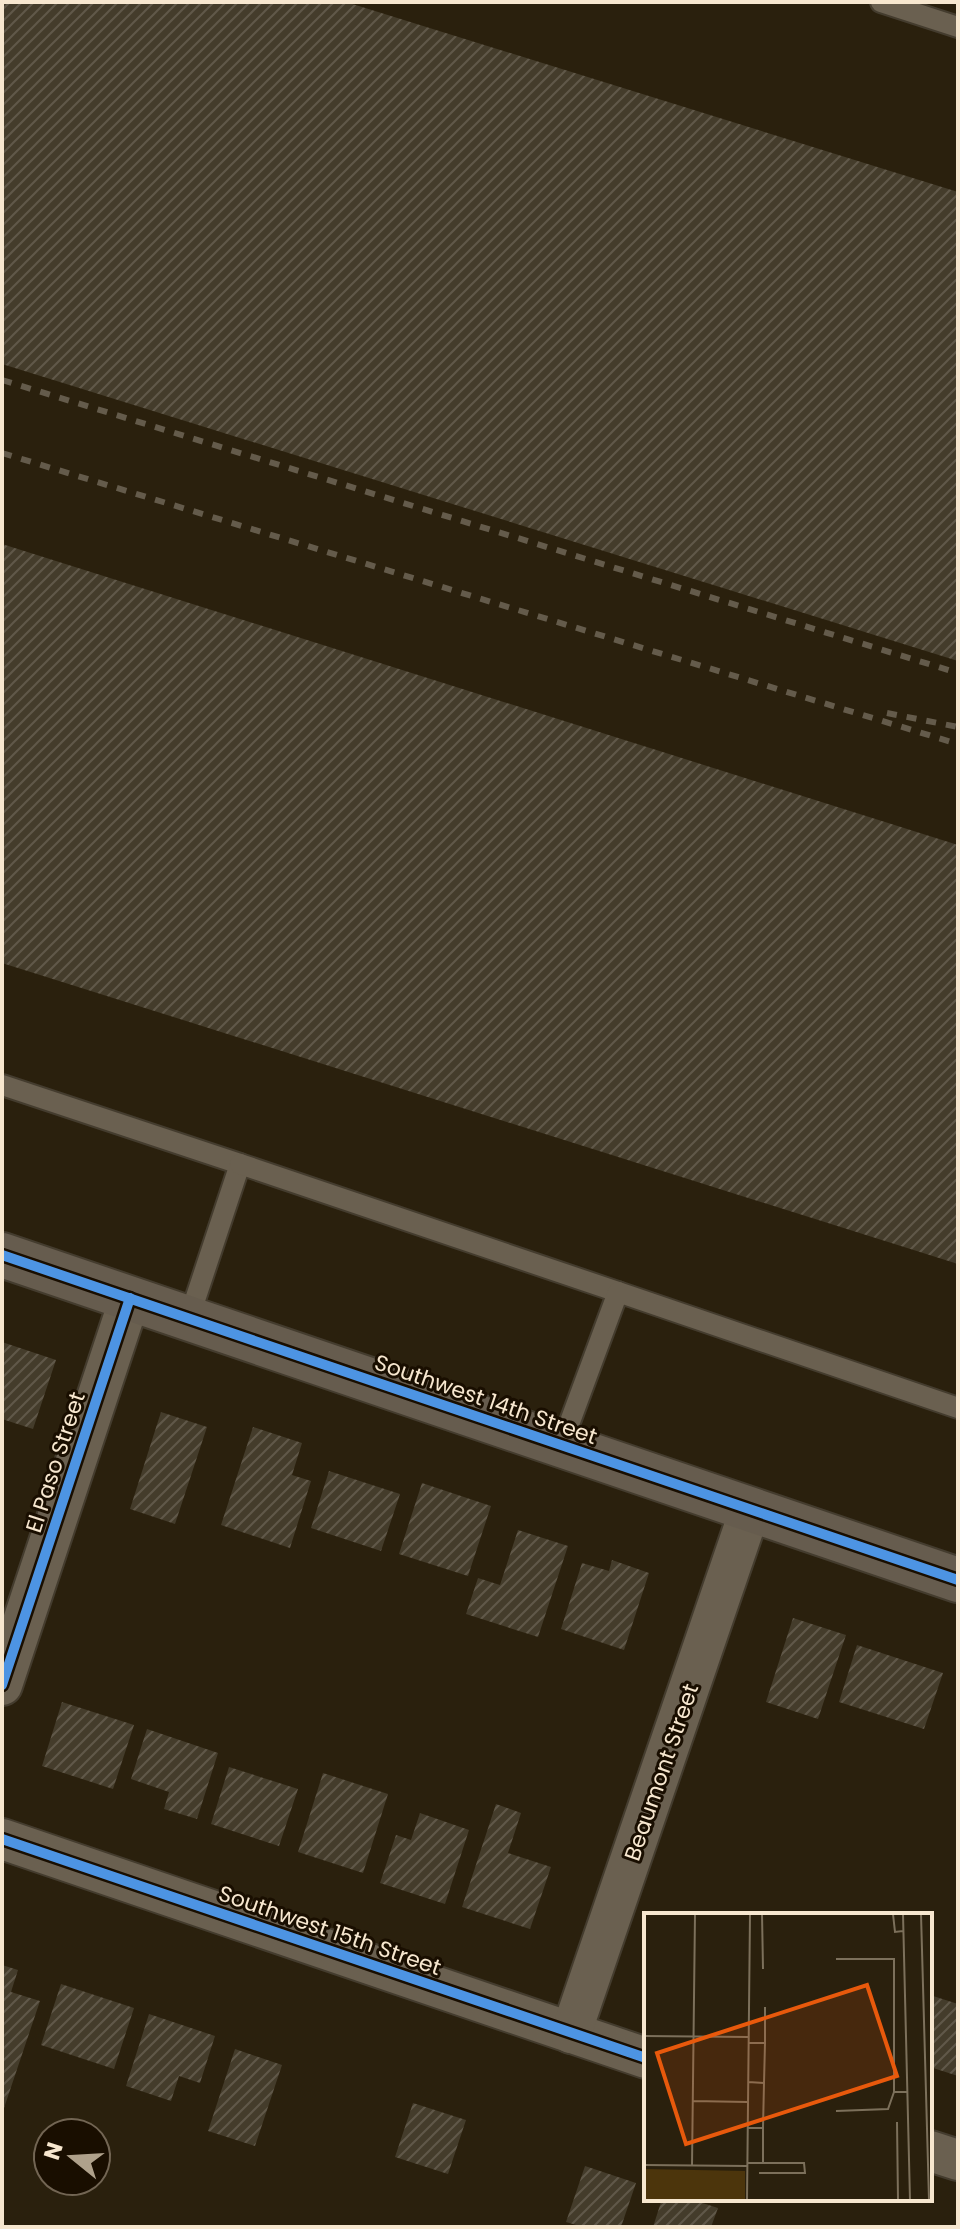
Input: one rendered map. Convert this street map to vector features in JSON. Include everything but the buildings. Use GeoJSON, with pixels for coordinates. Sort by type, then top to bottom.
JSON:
{"type":"FeatureCollection","features":[{"type":"Feature","properties":{"kind":"street","name":"Southwest 14th Street"},"geometry":{"type":"LineString","coordinates":[[2,1255],[958,1580]]}},
{"type":"Feature","properties":{"kind":"street","name":"El Paso Street"},"geometry":{"type":"LineString","coordinates":[[2,1685],[130,1298]]}},
{"type":"Feature","properties":{"kind":"street","name":"Beaumont Street"},"geometry":{"type":"LineString","coordinates":[[571,2033],[750,1510]]}},
{"type":"Feature","properties":{"kind":"street","name":"Southwest 15th Street"},"geometry":{"type":"LineString","coordinates":[[2,1839],[644,2057]]}},
{"type":"Feature","properties":{"kind":"street"},"geometry":{"type":"LineString","coordinates":[[932,2152],[958,2160]]}},
{"type":"Feature","properties":{"kind":"lane"},"geometry":{"type":"LineString","coordinates":[[881,2],[958,27]]}},
{"type":"Feature","properties":{"kind":"lane"},"geometry":{"type":"LineString","coordinates":[[2,1085],[958,1408]]}},
{"type":"Feature","properties":{"kind":"lane"},"geometry":{"type":"LineString","coordinates":[[189,1318],[240,1164]]}},
{"type":"Feature","properties":{"kind":"lane"},"geometry":{"type":"LineString","coordinates":[[561,1446],[618,1292]]}},
{"type":"Feature","properties":{"kind":"railway"},"geometry":{"type":"LineString","coordinates":[[2,380],[958,673]]}},
{"type":"Feature","properties":{"kind":"railway"},"geometry":{"type":"LineString","coordinates":[[2,453],[958,744]]}},
{"type":"Feature","properties":{"kind":"railway"},"geometry":{"type":"LineString","coordinates":[[887,713],[958,727]]}},
{"type":"Feature","properties":{"kind":"cycle path"},"geometry":{"type":"LineString","coordinates":[[2,1255],[958,1580]]}},
{"type":"Feature","properties":{"kind":"cycle path"},"geometry":{"type":"LineString","coordinates":[[2,1685],[130,1298]]}},
{"type":"Feature","properties":{"kind":"cycle path"},"geometry":{"type":"LineString","coordinates":[[2,1839],[644,2057]]}}]}
